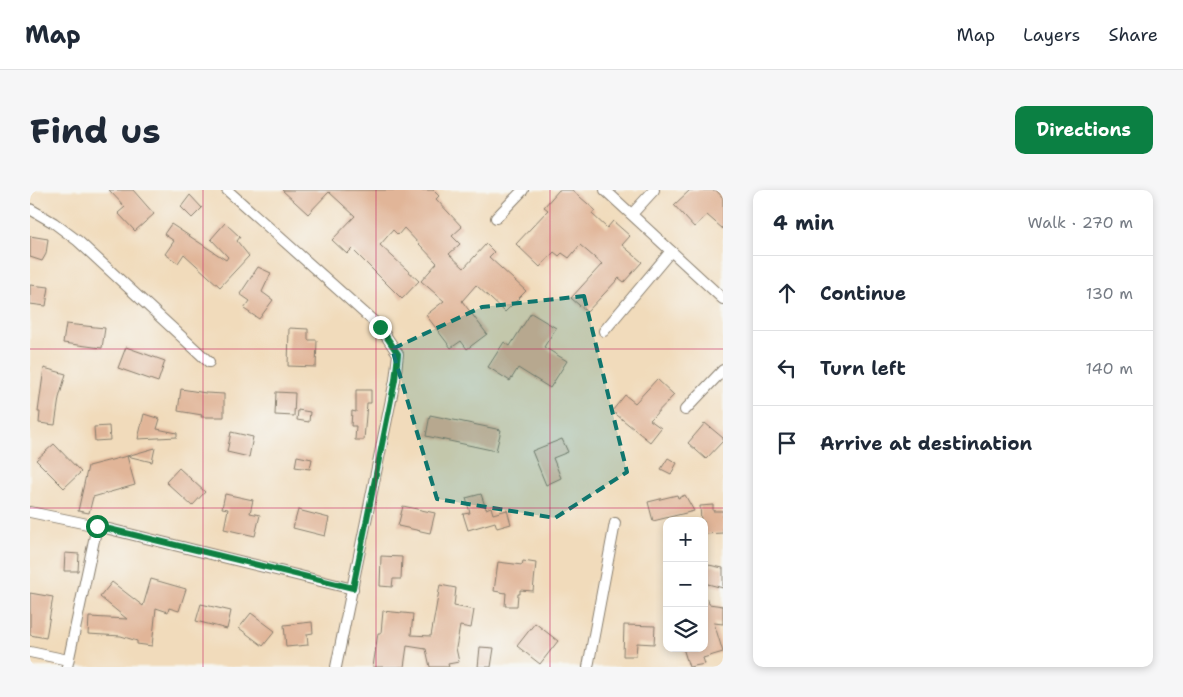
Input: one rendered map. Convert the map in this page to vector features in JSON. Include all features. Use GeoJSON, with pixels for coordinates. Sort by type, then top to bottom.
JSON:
{"type":"FeatureCollection","features":[{"type":"Feature","properties":{"kind":"street"},"geometry":{"type":"LineString","coordinates":[[227,190],[380,327],[398,354],[395,380],[336,667]]}},
{"type":"Feature","properties":{"kind":"street"},"geometry":{"type":"LineString","coordinates":[[496,218],[523,190]]}},
{"type":"Feature","properties":{"kind":"street"},"geometry":{"type":"LineString","coordinates":[[605,190],[723,299]]}},
{"type":"Feature","properties":{"kind":"street"},"geometry":{"type":"LineString","coordinates":[[632,214],[654,190]]}},
{"type":"Feature","properties":{"kind":"street"},"geometry":{"type":"LineString","coordinates":[[30,209],[54,223],[78,241],[209,362]]}},
{"type":"Feature","properties":{"kind":"street"},"geometry":{"type":"LineString","coordinates":[[604,331],[671,251]]}},
{"type":"Feature","properties":{"kind":"street"},"geometry":{"type":"LineString","coordinates":[[685,410],[723,370]]}},
{"type":"Feature","properties":{"kind":"street"},"geometry":{"type":"LineString","coordinates":[[30,512],[97,526],[353,588]]}},
{"type":"Feature","properties":{"kind":"street"},"geometry":{"type":"LineString","coordinates":[[588,667],[615,523]]}},
{"type":"Feature","properties":{"kind":"street"},"geometry":{"type":"LineString","coordinates":[[30,652],[67,664],[97,526]]}},
{"type":"Feature","properties":{"kind":"highlighted area"},"geometry":{"type":"Polygon","coordinates":[[[584,296],[627,472],[555,518],[437,499],[392,349],[482,307],[584,296]]]}},
{"type":"Feature","properties":{"kind":"building"},"geometry":{"type":"Polygon","coordinates":[[[109,190],[133,190],[154,214],[135,231],[118,213],[125,207],[109,190]]]}},
{"type":"Feature","properties":{"kind":"building"},"geometry":{"type":"Polygon","coordinates":[[[282,190],[433,190],[439,196],[436,199],[462,227],[452,236],[460,244],[449,254],[464,268],[486,244],[494,252],[489,257],[526,291],[505,312],[476,285],[462,301],[487,334],[467,349],[461,341],[451,348],[426,315],[444,301],[421,281],[437,263],[404,228],[398,235],[393,230],[380,245],[419,281],[402,299],[352,249],[347,254],[332,240],[355,216],[329,192],[308,214],[282,190]]]}},
{"type":"Feature","properties":{"kind":"building"},"geometry":{"type":"Polygon","coordinates":[[[559,190],[572,190],[595,210],[592,214],[607,228],[613,221],[630,236],[622,245],[642,262],[624,282],[619,278],[587,312],[571,298],[602,264],[580,245],[569,258],[562,253],[559,256],[554,252],[540,267],[516,244],[548,210],[544,207],[559,190]]]}},
{"type":"Feature","properties":{"kind":"building"},"geometry":{"type":"Polygon","coordinates":[[[690,190],[716,190],[723,198],[723,229],[707,215],[694,227],[674,205],[690,190]]]}},
{"type":"Feature","properties":{"kind":"building"},"geometry":{"type":"Polygon","coordinates":[[[190,195],[202,208],[192,218],[181,207],[190,195]]]}},
{"type":"Feature","properties":{"kind":"building"},"geometry":{"type":"Polygon","coordinates":[[[225,223],[240,237],[237,241],[249,256],[220,287],[184,254],[178,263],[165,254],[174,241],[164,234],[171,224],[226,260],[228,257],[211,239],[225,223]]]}},
{"type":"Feature","properties":{"kind":"building"},"geometry":{"type":"Polygon","coordinates":[[[30,236],[48,239],[46,254],[42,261],[30,257],[30,236]]]}},
{"type":"Feature","properties":{"kind":"building"},"geometry":{"type":"Polygon","coordinates":[[[258,267],[271,273],[262,292],[273,300],[259,319],[244,309],[250,301],[240,294],[258,267]]]}},
{"type":"Feature","properties":{"kind":"building"},"geometry":{"type":"Polygon","coordinates":[[[30,285],[49,287],[46,306],[30,304],[30,285]]]}},
{"type":"Feature","properties":{"kind":"building"},"geometry":{"type":"Polygon","coordinates":[[[531,313],[556,328],[544,347],[567,361],[550,388],[518,368],[510,381],[488,367],[504,342],[510,346],[531,313]]]}},
{"type":"Feature","properties":{"kind":"building"},"geometry":{"type":"Polygon","coordinates":[[[66,324],[105,328],[102,348],[63,343],[66,324]]]}},
{"type":"Feature","properties":{"kind":"building"},"geometry":{"type":"Polygon","coordinates":[[[289,328],[308,329],[308,340],[317,340],[316,367],[288,366],[289,328]]]}},
{"type":"Feature","properties":{"kind":"building"},"geometry":{"type":"Polygon","coordinates":[[[126,347],[165,361],[158,382],[118,368],[126,347]]]}},
{"type":"Feature","properties":{"kind":"building"},"geometry":{"type":"Polygon","coordinates":[[[44,368],[66,374],[59,398],[55,425],[39,423],[40,412],[38,412],[44,368]]]}},
{"type":"Feature","properties":{"kind":"building"},"geometry":{"type":"Polygon","coordinates":[[[657,379],[674,395],[650,420],[661,428],[650,442],[612,411],[625,395],[635,403],[657,379]]]}},
{"type":"Feature","properties":{"kind":"building"},"geometry":{"type":"Polygon","coordinates":[[[181,389],[224,394],[224,417],[201,417],[202,415],[178,411],[181,389]]]}},
{"type":"Feature","properties":{"kind":"building"},"geometry":{"type":"Polygon","coordinates":[[[356,390],[371,390],[371,403],[367,403],[364,440],[355,440],[356,426],[351,426],[352,411],[356,412],[356,390]]]}},
{"type":"Feature","properties":{"kind":"building"},"geometry":{"type":"Polygon","coordinates":[[[276,392],[295,393],[294,416],[275,415],[276,392]]]}},
{"type":"Feature","properties":{"kind":"building"},"geometry":{"type":"Polygon","coordinates":[[[298,410],[310,412],[309,422],[297,420],[298,410]]]}},
{"type":"Feature","properties":{"kind":"building"},"geometry":{"type":"Polygon","coordinates":[[[144,414],[160,419],[157,429],[177,433],[177,437],[138,439],[144,414]]]}},
{"type":"Feature","properties":{"kind":"building"},"geometry":{"type":"Polygon","coordinates":[[[430,415],[501,430],[496,451],[426,436],[430,415]]]}},
{"type":"Feature","properties":{"kind":"building"},"geometry":{"type":"Polygon","coordinates":[[[705,423],[723,438],[723,441],[706,459],[688,443],[705,423]]]}},
{"type":"Feature","properties":{"kind":"building"},"geometry":{"type":"Polygon","coordinates":[[[109,426],[110,440],[95,441],[94,427],[109,426]]]}},
{"type":"Feature","properties":{"kind":"building"},"geometry":{"type":"Polygon","coordinates":[[[231,432],[253,437],[249,457],[227,452],[231,432]]]}},
{"type":"Feature","properties":{"kind":"building"},"geometry":{"type":"Polygon","coordinates":[[[562,439],[568,452],[553,458],[561,478],[546,485],[532,451],[562,439]]]}},
{"type":"Feature","properties":{"kind":"building"},"geometry":{"type":"Polygon","coordinates":[[[54,444],[81,472],[64,488],[36,460],[54,444]]]}},
{"type":"Feature","properties":{"kind":"building"},"geometry":{"type":"Polygon","coordinates":[[[155,448],[152,462],[127,456],[155,448]]]}},
{"type":"Feature","properties":{"kind":"building"},"geometry":{"type":"Polygon","coordinates":[[[127,456],[135,485],[93,497],[89,513],[78,511],[88,466],[127,456]]]}},
{"type":"Feature","properties":{"kind":"building"},"geometry":{"type":"Polygon","coordinates":[[[297,456],[312,459],[310,469],[295,467],[297,456]]]}},
{"type":"Feature","properties":{"kind":"building"},"geometry":{"type":"Polygon","coordinates":[[[668,458],[677,463],[671,474],[661,469],[668,458]]]}},
{"type":"Feature","properties":{"kind":"building"},"geometry":{"type":"Polygon","coordinates":[[[179,468],[205,492],[192,506],[166,482],[179,468]]]}},
{"type":"Feature","properties":{"kind":"building"},"geometry":{"type":"Polygon","coordinates":[[[225,494],[253,500],[250,513],[260,515],[255,536],[224,529],[228,509],[222,508],[225,494]]]}},
{"type":"Feature","properties":{"kind":"building"},"geometry":{"type":"Polygon","coordinates":[[[481,494],[486,509],[491,507],[493,514],[507,510],[511,524],[497,528],[495,522],[468,530],[463,514],[470,513],[466,498],[481,494]]]}},
{"type":"Feature","properties":{"kind":"building"},"geometry":{"type":"Polygon","coordinates":[[[677,495],[678,498],[685,495],[694,511],[663,517],[653,521],[648,502],[677,495]]]}},
{"type":"Feature","properties":{"kind":"building"},"geometry":{"type":"Polygon","coordinates":[[[713,505],[713,511],[723,511],[723,533],[708,534],[708,517],[701,517],[700,506],[713,505]]]}},
{"type":"Feature","properties":{"kind":"building"},"geometry":{"type":"Polygon","coordinates":[[[403,506],[435,513],[430,533],[398,526],[403,506]]]}},
{"type":"Feature","properties":{"kind":"building"},"geometry":{"type":"Polygon","coordinates":[[[298,510],[329,518],[325,536],[293,528],[298,510]]]}},
{"type":"Feature","properties":{"kind":"building"},"geometry":{"type":"Polygon","coordinates":[[[65,553],[79,554],[78,571],[64,571],[65,553]]]}},
{"type":"Feature","properties":{"kind":"building"},"geometry":{"type":"Polygon","coordinates":[[[381,556],[402,557],[401,579],[393,579],[392,587],[380,586],[381,556]]]}},
{"type":"Feature","properties":{"kind":"building"},"geometry":{"type":"Polygon","coordinates":[[[523,561],[536,563],[533,591],[520,590],[517,606],[505,606],[506,593],[494,591],[498,562],[522,565],[523,561]]]}},
{"type":"Feature","properties":{"kind":"building"},"geometry":{"type":"Polygon","coordinates":[[[708,565],[723,568],[723,588],[708,584],[708,565]]]}},
{"type":"Feature","properties":{"kind":"building"},"geometry":{"type":"Polygon","coordinates":[[[151,579],[186,589],[179,611],[169,608],[168,612],[156,608],[152,646],[137,644],[137,641],[121,636],[88,634],[89,617],[127,619],[100,597],[112,582],[143,606],[151,579]]]}},
{"type":"Feature","properties":{"kind":"building"},"geometry":{"type":"Polygon","coordinates":[[[440,585],[456,588],[454,606],[474,610],[471,628],[460,626],[456,648],[459,662],[448,664],[449,667],[430,667],[426,649],[407,646],[404,667],[373,667],[378,633],[381,633],[383,611],[413,614],[411,635],[431,636],[440,585]]]}},
{"type":"Feature","properties":{"kind":"building"},"geometry":{"type":"Polygon","coordinates":[[[30,593],[53,597],[46,638],[30,635],[30,593]]]}},
{"type":"Feature","properties":{"kind":"building"},"geometry":{"type":"Polygon","coordinates":[[[708,599],[709,604],[723,606],[723,624],[714,623],[723,652],[703,658],[705,664],[689,667],[684,652],[708,652],[708,599]]]}},
{"type":"Feature","properties":{"kind":"building"},"geometry":{"type":"Polygon","coordinates":[[[201,604],[231,611],[227,629],[196,621],[201,604]]]}},
{"type":"Feature","properties":{"kind":"building"},"geometry":{"type":"Polygon","coordinates":[[[251,613],[275,631],[263,646],[239,628],[251,613]]]}},
{"type":"Feature","properties":{"kind":"building"},"geometry":{"type":"Polygon","coordinates":[[[312,622],[313,633],[307,634],[308,645],[286,647],[284,625],[312,622]]]}},
{"type":"Feature","properties":{"kind":"building"},"geometry":{"type":"Polygon","coordinates":[[[535,623],[558,641],[540,664],[517,646],[535,623]]]}},
{"type":"Feature","properties":{"kind":"building"},"geometry":{"type":"Polygon","coordinates":[[[624,625],[655,626],[654,644],[637,643],[636,656],[623,656],[624,625]]]}},
{"type":"Feature","properties":{"kind":"building"},"geometry":{"type":"Polygon","coordinates":[[[480,647],[494,648],[491,667],[478,667],[480,647]]]}},
{"type":"Feature","properties":{"kind":"route"},"geometry":{"type":"LineString","coordinates":[[97,526],[353,588],[395,380],[398,354],[380,327]]}}]}
